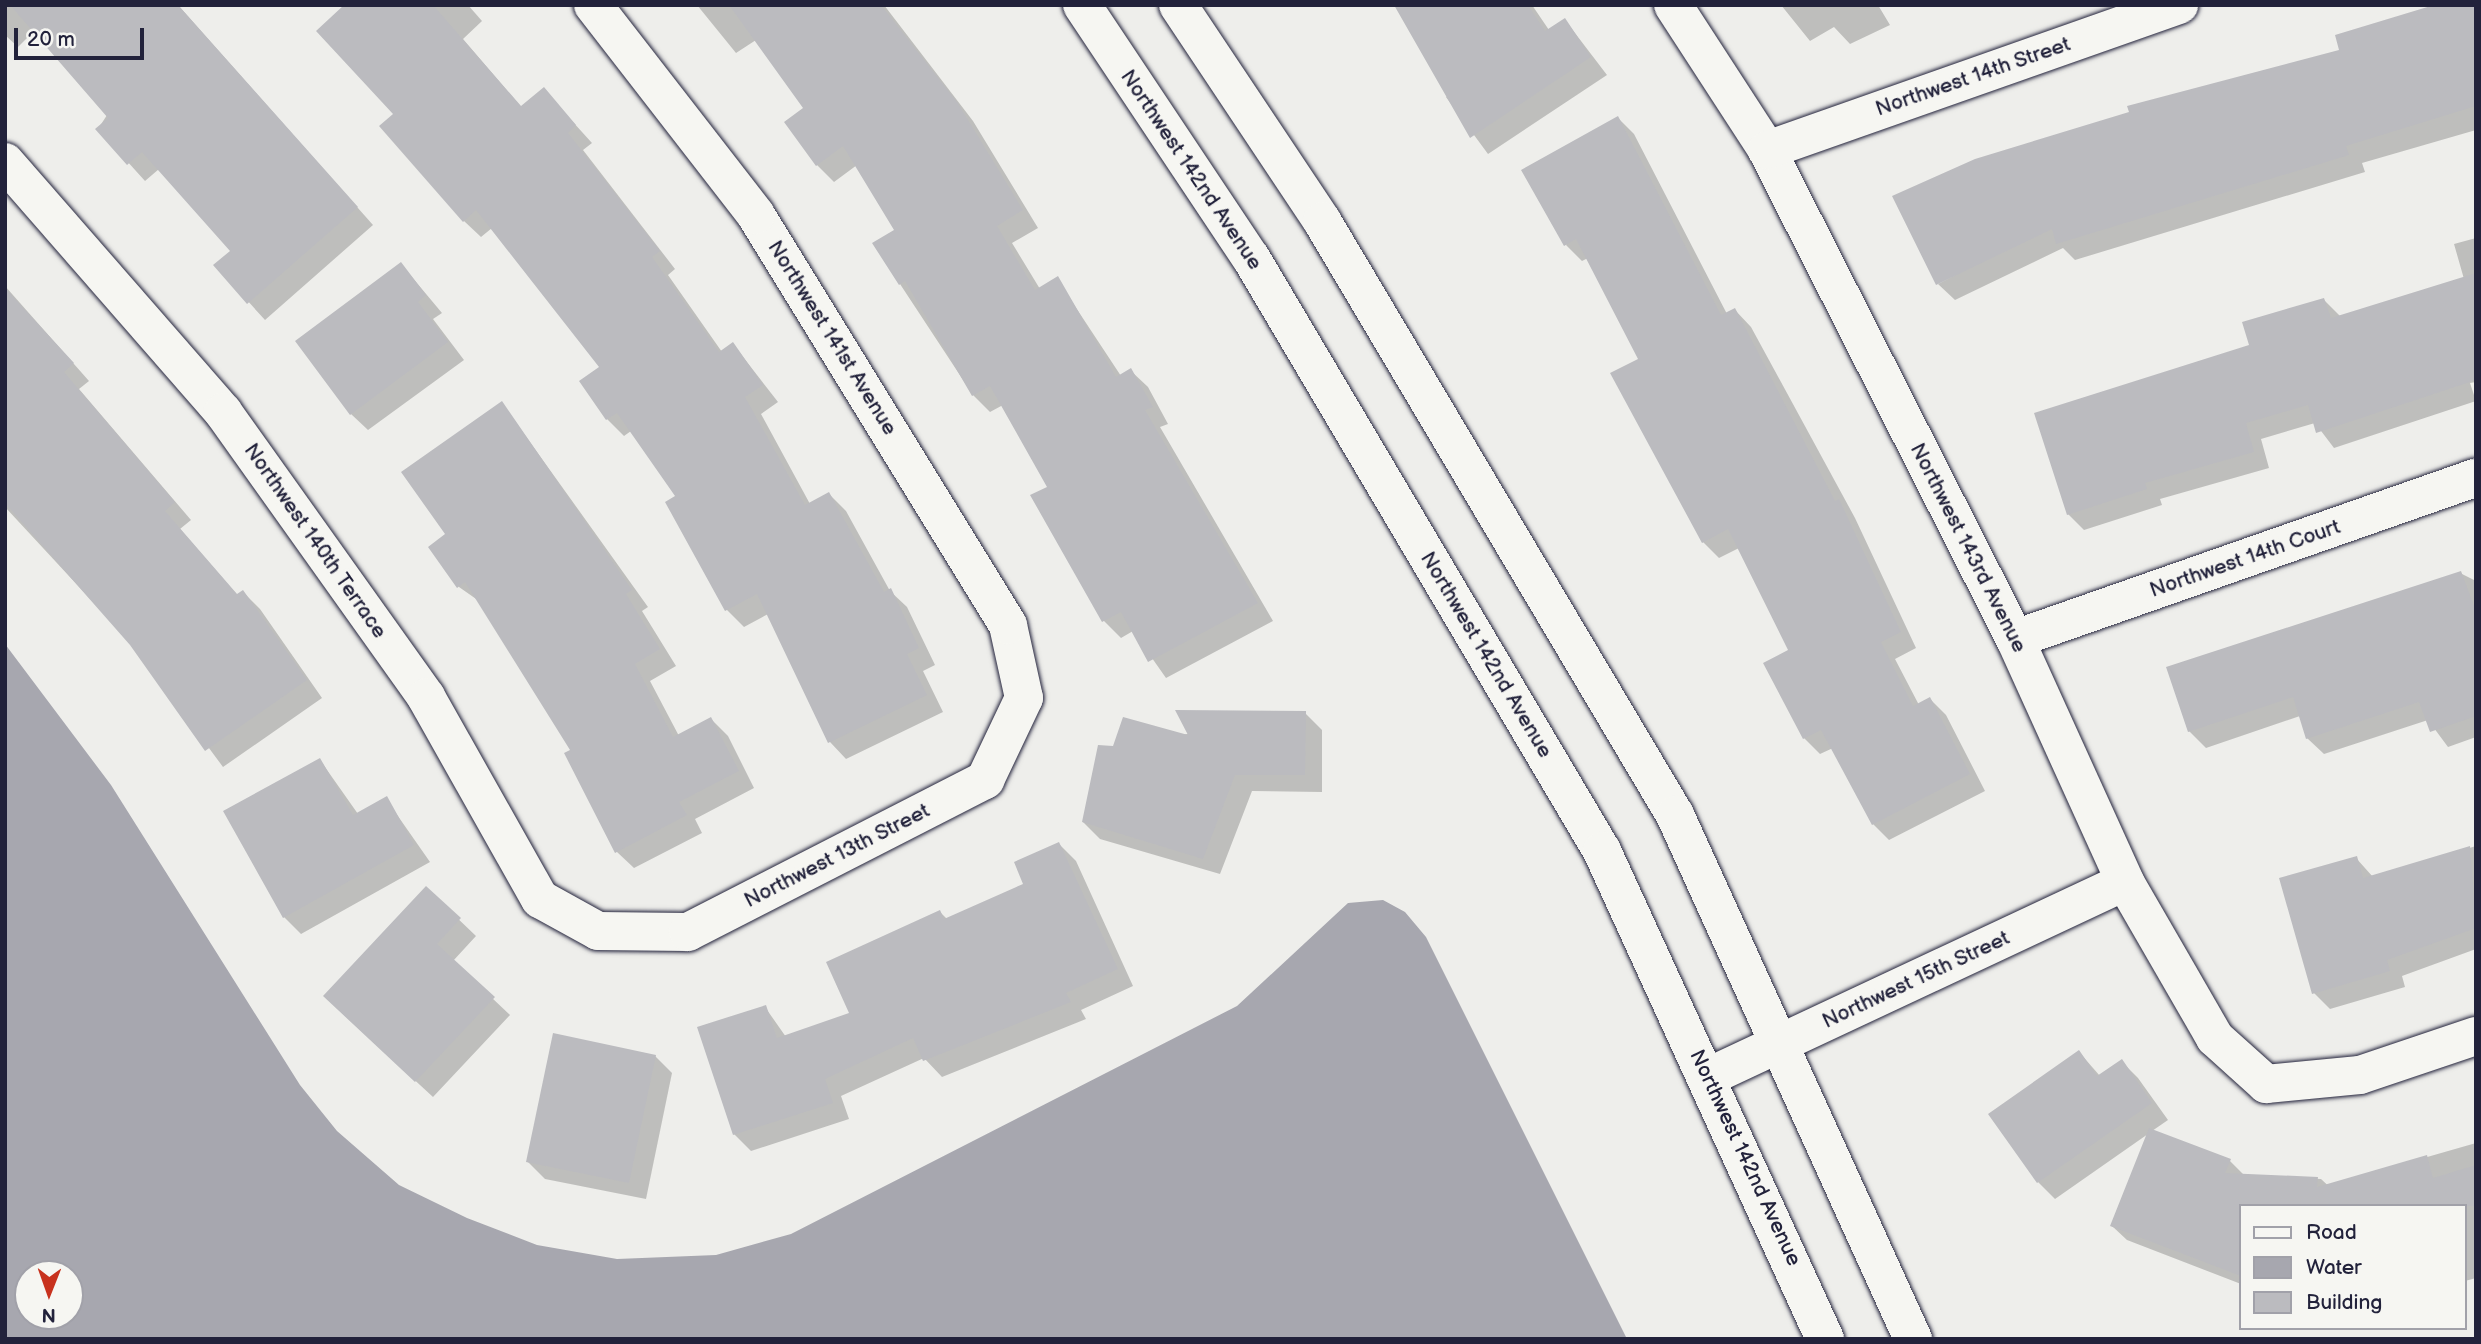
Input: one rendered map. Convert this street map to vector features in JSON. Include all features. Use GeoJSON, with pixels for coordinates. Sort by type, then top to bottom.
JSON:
{"type":"FeatureCollection","features":[{"type":"Feature","properties":{"kind":"street","name":"Northwest 141st Avenue"},"geometry":{"type":"LineString","coordinates":[[593,5],[756,215],[1008,625],[1024,698]]}},
{"type":"Feature","properties":{"kind":"street","name":"Northwest 142nd Avenue"},"geometry":{"type":"LineString","coordinates":[[1082,5],[1251,258],[1602,850],[1708,1077],[1825,1339]]}},
{"type":"Feature","properties":{"kind":"street"},"geometry":{"type":"LineString","coordinates":[[1178,5],[1322,221],[1675,816],[1913,1339]]}},
{"type":"Feature","properties":{"kind":"street","name":"Northwest 143rd Avenue"},"geometry":{"type":"LineString","coordinates":[[1673,5],[1767,150],[2015,639],[2125,882],[2216,1038],[2266,1084],[2360,1075],[2476,1036]]}},
{"type":"Feature","properties":{"kind":"street","name":"Northwest 14th Street"},"geometry":{"type":"LineString","coordinates":[[1767,150],[2179,5]]}},
{"type":"Feature","properties":{"kind":"street","name":"Northwest 140th Terrace"},"geometry":{"type":"LineString","coordinates":[[5,162],[223,412],[426,697],[540,899],[598,931]]}},
{"type":"Feature","properties":{"kind":"street","name":"Northwest 14th Court"},"geometry":{"type":"LineString","coordinates":[[2015,639],[2476,478]]}},
{"type":"Feature","properties":{"kind":"street","name":"Northwest 13th Street"},"geometry":{"type":"LineString","coordinates":[[598,931],[688,932],[985,780],[1024,698]]}},
{"type":"Feature","properties":{"kind":"street","name":"Northwest 15th Street"},"geometry":{"type":"LineString","coordinates":[[1708,1077],[2125,882]]}},
{"type":"Feature","properties":{"kind":"water"},"geometry":{"type":"Polygon","coordinates":[[[5,644],[111,785],[300,1085],[337,1131],[399,1185],[467,1218],[537,1245],[617,1259],[716,1255],[791,1234],[1237,1006],[1348,903],[1383,900],[1405,912],[1426,937],[1627,1339],[5,1339],[5,644]]]}},
{"type":"Feature","properties":{"kind":"building"},"geometry":{"type":"Polygon","coordinates":[[[10,5],[178,5],[358,207],[247,304],[213,265],[230,251],[142,152],[127,165],[95,129],[108,118],[10,5]]]}},
{"type":"Feature","properties":{"kind":"building"},"geometry":{"type":"Polygon","coordinates":[[[344,5],[433,5],[521,106],[544,87],[576,125],[568,133],[660,251],[652,257],[719,352],[733,342],[763,385],[745,397],[805,505],[829,492],[884,592],[891,588],[919,648],[907,654],[927,695],[828,743],[757,594],[725,611],[665,502],[675,496],[617,413],[606,420],[579,381],[599,367],[476,210],[463,222],[379,126],[393,114],[316,31],[344,5]]]}},
{"type":"Feature","properties":{"kind":"building"},"geometry":{"type":"Polygon","coordinates":[[[729,5],[881,5],[957,102],[1023,210],[997,226],[1035,290],[1058,276],[1116,377],[1131,368],[1153,407],[1145,410],[1258,603],[1148,662],[1121,612],[1102,622],[1030,495],[1047,487],[990,386],[972,396],[905,281],[899,285],[872,243],[894,230],[843,146],[816,166],[784,122],[803,108],[729,5]]]}},
{"type":"Feature","properties":{"kind":"building"},"geometry":{"type":"Polygon","coordinates":[[[1394,5],[1528,5],[1545,31],[1565,18],[1591,57],[1470,138],[1394,5]]]}},
{"type":"Feature","properties":{"kind":"building"},"geometry":{"type":"Polygon","coordinates":[[[2434,5],[2476,5],[2476,106],[2346,146],[2349,155],[2056,244],[2052,229],[1936,285],[1892,196],[1975,159],[2129,112],[2127,106],[2339,50],[2335,35],[2434,5]]]}},
{"type":"Feature","properties":{"kind":"building"},"geometry":{"type":"Polygon","coordinates":[[[1618,116],[1721,315],[1735,308],[1835,501],[1839,499],[1901,632],[1881,642],[1913,706],[1930,697],[1970,774],[1872,825],[1821,730],[1803,739],[1763,663],[1788,650],[1728,529],[1702,543],[1610,373],[1638,359],[1576,239],[1564,246],[1521,170],[1618,116]]]}},
{"type":"Feature","properties":{"kind":"building"},"geometry":{"type":"Polygon","coordinates":[[[401,262],[426,295],[418,302],[448,342],[350,415],[295,341],[401,262]]]}},
{"type":"Feature","properties":{"kind":"building"},"geometry":{"type":"Polygon","coordinates":[[[2476,273],[2476,380],[2316,433],[2308,405],[2246,423],[2254,452],[2145,483],[2147,489],[2067,515],[2034,413],[2249,345],[2242,322],[2324,298],[2331,318],[2476,273]]]}},
{"type":"Feature","properties":{"kind":"building"},"geometry":{"type":"Polygon","coordinates":[[[5,288],[74,363],[64,372],[175,502],[165,511],[237,594],[243,590],[307,680],[205,751],[130,645],[5,503],[5,288]]]}},
{"type":"Feature","properties":{"kind":"building"},"geometry":{"type":"Polygon","coordinates":[[[502,401],[632,590],[626,594],[660,649],[635,664],[673,737],[711,717],[739,771],[679,802],[687,815],[615,853],[564,753],[570,750],[465,582],[457,588],[428,547],[445,534],[401,472],[502,401]]]}},
{"type":"Feature","properties":{"kind":"building"},"geometry":{"type":"Polygon","coordinates":[[[2461,571],[2476,611],[2476,716],[2430,732],[2419,702],[2306,739],[2293,697],[2188,732],[2166,667],[2461,571]]]}},
{"type":"Feature","properties":{"kind":"building"},"geometry":{"type":"Polygon","coordinates":[[[1175,710],[1306,711],[1305,775],[1235,775],[1203,859],[1082,822],[1098,745],[1113,746],[1123,717],[1188,735],[1175,710]]]}},
{"type":"Feature","properties":{"kind":"building"},"geometry":{"type":"Polygon","coordinates":[[[320,758],[353,815],[387,796],[414,845],[283,918],[223,811],[320,758]]]}},
{"type":"Feature","properties":{"kind":"building"},"geometry":{"type":"Polygon","coordinates":[[[1059,842],[1118,969],[1066,993],[1071,1002],[923,1061],[913,1038],[825,1079],[833,1103],[733,1135],[697,1027],[766,1005],[777,1038],[849,1013],[826,962],[940,910],[944,919],[1023,884],[1014,862],[1059,842]]]}},
{"type":"Feature","properties":{"kind":"building"},"geometry":{"type":"Polygon","coordinates":[[[2470,846],[2476,928],[2387,960],[2390,971],[2312,994],[2279,878],[2357,856],[2363,878],[2470,846]]]}},
{"type":"Feature","properties":{"kind":"building"},"geometry":{"type":"Polygon","coordinates":[[[426,886],[461,918],[437,944],[495,997],[415,1082],[323,996],[426,886]]]}},
{"type":"Feature","properties":{"kind":"building"},"geometry":{"type":"Polygon","coordinates":[[[553,1033],[656,1055],[629,1183],[526,1162],[553,1033]]]}},
{"type":"Feature","properties":{"kind":"building"},"geometry":{"type":"Polygon","coordinates":[[[2079,1050],[2097,1076],[2122,1059],[2152,1103],[2037,1183],[1988,1114],[2079,1050]]]}},
{"type":"Feature","properties":{"kind":"building"},"geometry":{"type":"Polygon","coordinates":[[[2149,1128],[2231,1159],[2225,1173],[2318,1177],[2317,1187],[2427,1155],[2433,1178],[2476,1165],[2476,1206],[2240,1204],[2240,1276],[2110,1226],[2149,1128]]]}}]}
